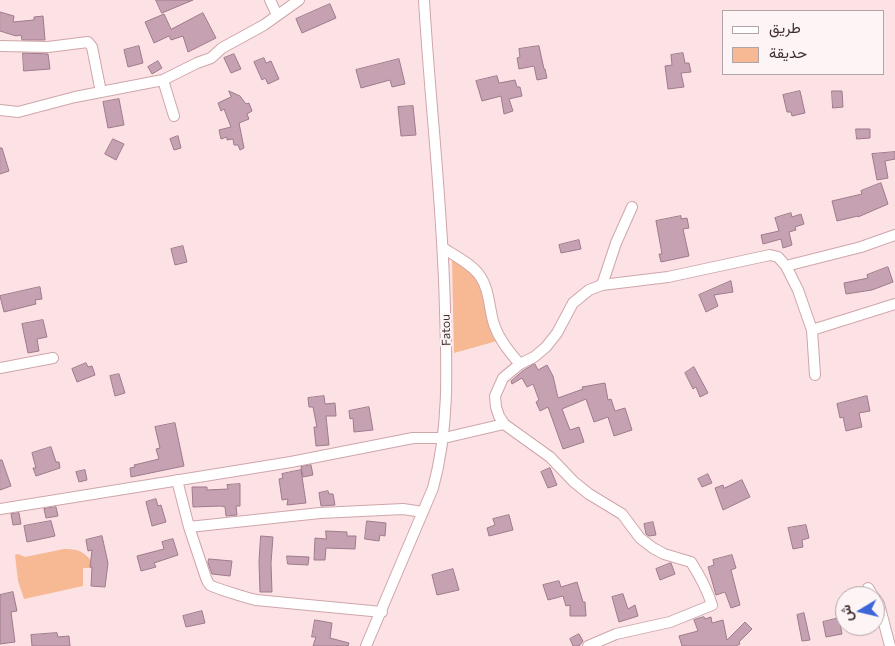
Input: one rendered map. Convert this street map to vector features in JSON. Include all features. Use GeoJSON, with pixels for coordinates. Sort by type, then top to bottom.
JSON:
{"type":"FeatureCollection","features":[{"type":"Feature","properties":{"kind":"street"},"geometry":{"type":"LineString","coordinates":[[270,0],[277,15]]}},
{"type":"Feature","properties":{"kind":"street"},"geometry":{"type":"LineString","coordinates":[[0,110],[18,112],[75,97],[163,80],[211,58],[222,48],[264,25],[299,0]]}},
{"type":"Feature","properties":{"kind":"street","name":"Fatou"},"geometry":{"type":"LineString","coordinates":[[366,646],[433,488],[444,438],[447,360],[442,248],[424,0]]}},
{"type":"Feature","properties":{"kind":"street"},"geometry":{"type":"LineString","coordinates":[[0,46],[48,47],[88,42],[92,47],[100,92]]}},
{"type":"Feature","properties":{"kind":"street"},"geometry":{"type":"LineString","coordinates":[[163,80],[174,116]]}},
{"type":"Feature","properties":{"kind":"street"},"geometry":{"type":"LineString","coordinates":[[602,285],[616,242],[632,208]]}},
{"type":"Feature","properties":{"kind":"street"},"geometry":{"type":"LineString","coordinates":[[786,266],[895,235]]}},
{"type":"Feature","properties":{"kind":"street"},"geometry":{"type":"LineString","coordinates":[[442,248],[469,265],[481,276],[498,334],[520,364]]}},
{"type":"Feature","properties":{"kind":"street"},"geometry":{"type":"LineString","coordinates":[[588,646],[616,634],[670,622],[712,605],[709,595],[703,580],[691,562],[664,554],[652,548],[640,538],[622,514],[615,508],[589,494],[574,482],[550,457],[504,424],[496,407],[495,396],[503,378],[546,347],[557,333],[573,303],[589,290],[602,285],[668,277],[770,255],[778,257],[786,266],[798,290],[812,330],[815,375]]}},
{"type":"Feature","properties":{"kind":"street"},"geometry":{"type":"LineString","coordinates":[[812,330],[895,304]]}},
{"type":"Feature","properties":{"kind":"street"},"geometry":{"type":"LineString","coordinates":[[0,368],[53,358]]}},
{"type":"Feature","properties":{"kind":"street"},"geometry":{"type":"LineString","coordinates":[[0,509],[320,457],[413,438],[444,438],[504,424]]}},
{"type":"Feature","properties":{"kind":"street"},"geometry":{"type":"LineString","coordinates":[[177,480],[189,527],[206,578],[213,587],[256,600],[382,612]]}},
{"type":"Feature","properties":{"kind":"street"},"geometry":{"type":"LineString","coordinates":[[189,527],[320,513],[403,509],[423,512]]}},
{"type":"Feature","properties":{"kind":"street"},"geometry":{"type":"LineString","coordinates":[[885,627],[890,646]]}},
{"type":"Feature","properties":{"kind":"green space"},"geometry":{"type":"Polygon","coordinates":[[[453,257],[479,278],[487,314],[497,341],[454,353],[452,259],[453,257]]]}},
{"type":"Feature","properties":{"kind":"green space"},"geometry":{"type":"Polygon","coordinates":[[[64,549],[81,552],[94,564],[93,568],[83,568],[83,586],[24,599],[18,581],[15,555],[18,554],[25,557],[64,549]]]}},
{"type":"Feature","properties":{"kind":"building"},"geometry":{"type":"Polygon","coordinates":[[[156,0],[193,0],[162,13],[156,0]]]}},
{"type":"Feature","properties":{"kind":"building"},"geometry":{"type":"Polygon","coordinates":[[[330,4],[336,18],[302,33],[296,19],[330,4]]]}},
{"type":"Feature","properties":{"kind":"building"},"geometry":{"type":"Polygon","coordinates":[[[0,12],[14,16],[13,22],[34,20],[34,17],[43,16],[45,40],[22,40],[21,35],[16,36],[0,31],[0,12]]]}},
{"type":"Feature","properties":{"kind":"building"},"geometry":{"type":"Polygon","coordinates":[[[203,13],[216,38],[188,52],[183,36],[171,40],[169,36],[154,43],[145,22],[164,14],[171,29],[203,13]]]}},
{"type":"Feature","properties":{"kind":"building"},"geometry":{"type":"Polygon","coordinates":[[[139,46],[143,63],[128,67],[124,50],[139,46]]]}},
{"type":"Feature","properties":{"kind":"building"},"geometry":{"type":"Polygon","coordinates":[[[539,46],[547,78],[537,80],[534,66],[519,69],[517,58],[520,57],[519,49],[539,46]]]}},
{"type":"Feature","properties":{"kind":"building"},"geometry":{"type":"Polygon","coordinates":[[[23,53],[48,54],[50,69],[24,71],[23,53]]]}},
{"type":"Feature","properties":{"kind":"building"},"geometry":{"type":"Polygon","coordinates":[[[683,53],[685,63],[689,63],[691,72],[681,73],[684,87],[668,89],[665,66],[672,65],[671,55],[683,53]]]}},
{"type":"Feature","properties":{"kind":"building"},"geometry":{"type":"Polygon","coordinates":[[[234,54],[241,69],[231,73],[224,58],[234,54]]]}},
{"type":"Feature","properties":{"kind":"building"},"geometry":{"type":"Polygon","coordinates":[[[264,58],[266,63],[271,61],[279,79],[268,84],[265,78],[262,80],[254,62],[264,58]]]}},
{"type":"Feature","properties":{"kind":"building"},"geometry":{"type":"Polygon","coordinates":[[[399,59],[405,84],[392,87],[390,80],[361,88],[356,70],[399,59]]]}},
{"type":"Feature","properties":{"kind":"building"},"geometry":{"type":"Polygon","coordinates":[[[158,61],[162,68],[152,74],[148,67],[158,61]]]}},
{"type":"Feature","properties":{"kind":"building"},"geometry":{"type":"Polygon","coordinates":[[[497,76],[499,83],[515,80],[517,87],[520,87],[522,96],[509,99],[513,111],[504,114],[501,96],[482,101],[476,81],[497,76]]]}},
{"type":"Feature","properties":{"kind":"building"},"geometry":{"type":"Polygon","coordinates":[[[229,91],[240,96],[246,104],[249,103],[252,111],[247,114],[249,119],[239,123],[244,148],[240,150],[238,145],[234,145],[233,139],[227,140],[227,137],[221,139],[219,130],[231,127],[224,109],[221,111],[218,103],[231,97],[229,91]]]}},
{"type":"Feature","properties":{"kind":"building"},"geometry":{"type":"Polygon","coordinates":[[[800,91],[805,113],[792,116],[791,112],[787,112],[783,95],[800,91]]]}},
{"type":"Feature","properties":{"kind":"building"},"geometry":{"type":"Polygon","coordinates":[[[832,91],[842,91],[843,107],[833,108],[832,91]]]}},
{"type":"Feature","properties":{"kind":"building"},"geometry":{"type":"Polygon","coordinates":[[[119,99],[124,125],[108,128],[103,102],[119,99]]]}},
{"type":"Feature","properties":{"kind":"building"},"geometry":{"type":"Polygon","coordinates":[[[413,106],[416,135],[401,136],[398,107],[413,106]]]}},
{"type":"Feature","properties":{"kind":"building"},"geometry":{"type":"Polygon","coordinates":[[[856,129],[870,129],[870,138],[857,139],[856,129]]]}},
{"type":"Feature","properties":{"kind":"building"},"geometry":{"type":"Polygon","coordinates":[[[178,136],[181,148],[174,150],[170,139],[178,136]]]}},
{"type":"Feature","properties":{"kind":"building"},"geometry":{"type":"Polygon","coordinates":[[[113,139],[124,144],[116,160],[105,154],[113,139]]]}},
{"type":"Feature","properties":{"kind":"building"},"geometry":{"type":"Polygon","coordinates":[[[0,148],[2,148],[9,171],[0,174],[0,148]]]}},
{"type":"Feature","properties":{"kind":"building"},"geometry":{"type":"Polygon","coordinates":[[[895,152],[895,159],[885,161],[888,178],[877,180],[872,154],[895,152]]]}},
{"type":"Feature","properties":{"kind":"building"},"geometry":{"type":"Polygon","coordinates":[[[881,183],[888,204],[858,217],[837,221],[832,201],[862,194],[861,191],[881,183]]]}},
{"type":"Feature","properties":{"kind":"building"},"geometry":{"type":"Polygon","coordinates":[[[791,213],[792,217],[801,214],[804,224],[795,227],[796,230],[789,232],[792,245],[783,248],[781,239],[763,244],[761,235],[779,231],[775,218],[791,213]]]}},
{"type":"Feature","properties":{"kind":"building"},"geometry":{"type":"Polygon","coordinates":[[[681,216],[681,219],[687,218],[689,228],[683,229],[689,256],[661,262],[659,254],[662,254],[656,221],[681,216]]]}},
{"type":"Feature","properties":{"kind":"building"},"geometry":{"type":"Polygon","coordinates":[[[579,240],[581,249],[561,253],[559,245],[579,240]]]}},
{"type":"Feature","properties":{"kind":"building"},"geometry":{"type":"Polygon","coordinates":[[[183,246],[187,262],[175,265],[171,249],[183,246]]]}},
{"type":"Feature","properties":{"kind":"building"},"geometry":{"type":"Polygon","coordinates":[[[888,267],[893,282],[872,290],[846,294],[844,283],[868,278],[867,275],[888,267]]]}},
{"type":"Feature","properties":{"kind":"building"},"geometry":{"type":"Polygon","coordinates":[[[731,281],[733,292],[714,295],[718,306],[706,312],[699,295],[731,281]]]}},
{"type":"Feature","properties":{"kind":"building"},"geometry":{"type":"Polygon","coordinates":[[[40,287],[42,299],[35,300],[36,304],[4,312],[0,296],[40,287]]]}},
{"type":"Feature","properties":{"kind":"building"},"geometry":{"type":"Polygon","coordinates":[[[43,320],[47,337],[37,339],[39,351],[28,353],[22,324],[43,320]]]}},
{"type":"Feature","properties":{"kind":"building"},"geometry":{"type":"Polygon","coordinates":[[[86,363],[88,367],[92,366],[95,375],[77,382],[72,369],[86,363]]]}},
{"type":"Feature","properties":{"kind":"building"},"geometry":{"type":"Polygon","coordinates":[[[535,364],[538,370],[547,365],[553,376],[558,398],[583,389],[582,387],[605,383],[608,400],[611,399],[615,411],[625,408],[632,430],[614,436],[608,417],[594,422],[586,399],[562,409],[570,430],[579,427],[584,442],[563,449],[548,407],[540,411],[536,402],[539,400],[533,384],[527,387],[522,378],[512,384],[511,381],[535,364]]]}},
{"type":"Feature","properties":{"kind":"building"},"geometry":{"type":"Polygon","coordinates":[[[694,367],[708,393],[700,397],[696,387],[693,389],[685,373],[694,367]]]}},
{"type":"Feature","properties":{"kind":"building"},"geometry":{"type":"Polygon","coordinates":[[[119,374],[125,393],[115,396],[110,376],[119,374]]]}},
{"type":"Feature","properties":{"kind":"building"},"geometry":{"type":"Polygon","coordinates":[[[324,396],[325,404],[335,403],[336,416],[326,416],[329,445],[316,446],[314,427],[317,427],[313,407],[309,407],[308,398],[324,396]]]}},
{"type":"Feature","properties":{"kind":"building"},"geometry":{"type":"Polygon","coordinates":[[[867,396],[870,411],[859,413],[862,427],[846,431],[843,417],[840,418],[837,404],[867,396]]]}},
{"type":"Feature","properties":{"kind":"building"},"geometry":{"type":"Polygon","coordinates":[[[369,407],[373,430],[354,432],[353,418],[350,419],[349,411],[369,407]]]}},
{"type":"Feature","properties":{"kind":"building"},"geometry":{"type":"Polygon","coordinates":[[[175,423],[184,466],[131,477],[130,468],[135,467],[134,465],[159,459],[156,449],[160,448],[155,427],[175,423]]]}},
{"type":"Feature","properties":{"kind":"building"},"geometry":{"type":"Polygon","coordinates":[[[51,447],[60,468],[36,476],[33,468],[36,468],[32,453],[51,447]]]}},
{"type":"Feature","properties":{"kind":"building"},"geometry":{"type":"Polygon","coordinates":[[[0,460],[2,460],[11,486],[0,490],[0,460]]]}},
{"type":"Feature","properties":{"kind":"building"},"geometry":{"type":"Polygon","coordinates":[[[311,465],[313,475],[303,477],[301,467],[311,465]]]}},
{"type":"Feature","properties":{"kind":"building"},"geometry":{"type":"Polygon","coordinates":[[[550,468],[557,485],[548,488],[541,472],[550,468]]]}},
{"type":"Feature","properties":{"kind":"building"},"geometry":{"type":"Polygon","coordinates":[[[85,470],[87,480],[79,482],[76,472],[85,470]]]}},
{"type":"Feature","properties":{"kind":"building"},"geometry":{"type":"Polygon","coordinates":[[[301,470],[306,503],[287,505],[288,499],[282,500],[279,479],[283,478],[282,474],[301,470]]]}},
{"type":"Feature","properties":{"kind":"building"},"geometry":{"type":"Polygon","coordinates":[[[708,474],[712,483],[702,487],[698,479],[708,474]]]}},
{"type":"Feature","properties":{"kind":"building"},"geometry":{"type":"Polygon","coordinates":[[[742,480],[750,497],[723,510],[715,488],[723,485],[724,488],[742,480]]]}},
{"type":"Feature","properties":{"kind":"building"},"geometry":{"type":"Polygon","coordinates":[[[240,484],[240,506],[236,506],[237,515],[226,516],[225,507],[221,506],[193,507],[192,487],[207,487],[207,490],[228,489],[227,485],[240,484]]]}},
{"type":"Feature","properties":{"kind":"building"},"geometry":{"type":"Polygon","coordinates":[[[328,491],[329,494],[333,494],[335,505],[321,506],[319,493],[328,491]]]}},
{"type":"Feature","properties":{"kind":"building"},"geometry":{"type":"Polygon","coordinates":[[[156,499],[158,506],[161,505],[166,522],[152,526],[146,502],[156,499]]]}},
{"type":"Feature","properties":{"kind":"building"},"geometry":{"type":"Polygon","coordinates":[[[56,507],[58,516],[46,518],[44,509],[56,507]]]}},
{"type":"Feature","properties":{"kind":"building"},"geometry":{"type":"Polygon","coordinates":[[[19,513],[21,524],[13,525],[11,514],[19,513]]]}},
{"type":"Feature","properties":{"kind":"building"},"geometry":{"type":"Polygon","coordinates":[[[509,515],[513,530],[489,536],[487,528],[495,525],[493,519],[509,515]]]}},
{"type":"Feature","properties":{"kind":"building"},"geometry":{"type":"Polygon","coordinates":[[[51,521],[55,536],[27,542],[24,526],[51,521]]]}},
{"type":"Feature","properties":{"kind":"building"},"geometry":{"type":"Polygon","coordinates":[[[367,521],[386,523],[385,536],[380,535],[379,541],[365,539],[367,521]]]}},
{"type":"Feature","properties":{"kind":"building"},"geometry":{"type":"Polygon","coordinates":[[[653,522],[656,535],[649,536],[646,534],[644,524],[653,522]]]}},
{"type":"Feature","properties":{"kind":"building"},"geometry":{"type":"Polygon","coordinates":[[[806,525],[809,538],[802,540],[803,547],[793,549],[788,528],[806,525]]]}},
{"type":"Feature","properties":{"kind":"building"},"geometry":{"type":"Polygon","coordinates":[[[326,531],[347,532],[347,536],[356,536],[355,549],[326,548],[325,560],[314,560],[315,538],[326,539],[326,531]]]}},
{"type":"Feature","properties":{"kind":"building"},"geometry":{"type":"Polygon","coordinates":[[[102,536],[108,563],[105,587],[91,586],[92,567],[90,567],[92,550],[88,551],[86,540],[102,536]]]}},
{"type":"Feature","properties":{"kind":"building"},"geometry":{"type":"Polygon","coordinates":[[[261,536],[273,537],[271,563],[272,592],[260,592],[259,562],[261,536]]]}},
{"type":"Feature","properties":{"kind":"building"},"geometry":{"type":"Polygon","coordinates":[[[173,539],[178,555],[154,563],[156,567],[141,571],[137,556],[164,549],[162,542],[173,539]]]}},
{"type":"Feature","properties":{"kind":"building"},"geometry":{"type":"Polygon","coordinates":[[[732,555],[736,568],[731,570],[740,605],[731,608],[725,592],[716,595],[708,567],[714,565],[713,560],[732,555]]]}},
{"type":"Feature","properties":{"kind":"building"},"geometry":{"type":"Polygon","coordinates":[[[287,556],[309,557],[308,565],[288,564],[287,556]]]}},
{"type":"Feature","properties":{"kind":"building"},"geometry":{"type":"Polygon","coordinates":[[[209,559],[232,561],[230,576],[212,574],[208,563],[209,559]]]}},
{"type":"Feature","properties":{"kind":"building"},"geometry":{"type":"Polygon","coordinates":[[[671,563],[675,574],[660,580],[656,569],[671,563]]]}},
{"type":"Feature","properties":{"kind":"building"},"geometry":{"type":"Polygon","coordinates":[[[453,569],[459,590],[437,595],[432,575],[453,569]]]}},
{"type":"Feature","properties":{"kind":"building"},"geometry":{"type":"Polygon","coordinates":[[[559,581],[561,587],[577,582],[583,602],[585,602],[586,616],[570,616],[570,605],[566,606],[563,596],[548,600],[543,585],[559,581]]]}},
{"type":"Feature","properties":{"kind":"building"},"geometry":{"type":"Polygon","coordinates":[[[13,592],[17,611],[11,612],[15,642],[0,644],[0,595],[13,592]]]}},
{"type":"Feature","properties":{"kind":"building"},"geometry":{"type":"Polygon","coordinates":[[[623,594],[628,609],[635,605],[638,616],[619,622],[612,597],[623,594]]]}},
{"type":"Feature","properties":{"kind":"building"},"geometry":{"type":"Polygon","coordinates":[[[202,611],[205,623],[186,627],[183,616],[202,611]]]}},
{"type":"Feature","properties":{"kind":"building"},"geometry":{"type":"Polygon","coordinates":[[[804,613],[810,640],[802,641],[797,615],[804,613]]]}},
{"type":"Feature","properties":{"kind":"building"},"geometry":{"type":"Polygon","coordinates":[[[704,617],[705,619],[711,617],[712,623],[723,620],[727,640],[745,622],[752,629],[739,642],[740,644],[735,646],[682,646],[679,636],[698,631],[694,620],[704,617]]]}},
{"type":"Feature","properties":{"kind":"building"},"geometry":{"type":"Polygon","coordinates":[[[835,619],[835,635],[826,637],[823,622],[835,619]]]}},
{"type":"Feature","properties":{"kind":"building"},"geometry":{"type":"Polygon","coordinates":[[[315,620],[332,623],[330,638],[349,643],[348,646],[313,646],[316,637],[312,637],[315,620]]]}},
{"type":"Feature","properties":{"kind":"building"},"geometry":{"type":"Polygon","coordinates":[[[57,633],[58,637],[69,636],[70,646],[32,646],[31,635],[57,633]]]}},
{"type":"Feature","properties":{"kind":"building"},"geometry":{"type":"Polygon","coordinates":[[[579,634],[583,641],[579,646],[573,646],[570,639],[579,634]]]}}]}
